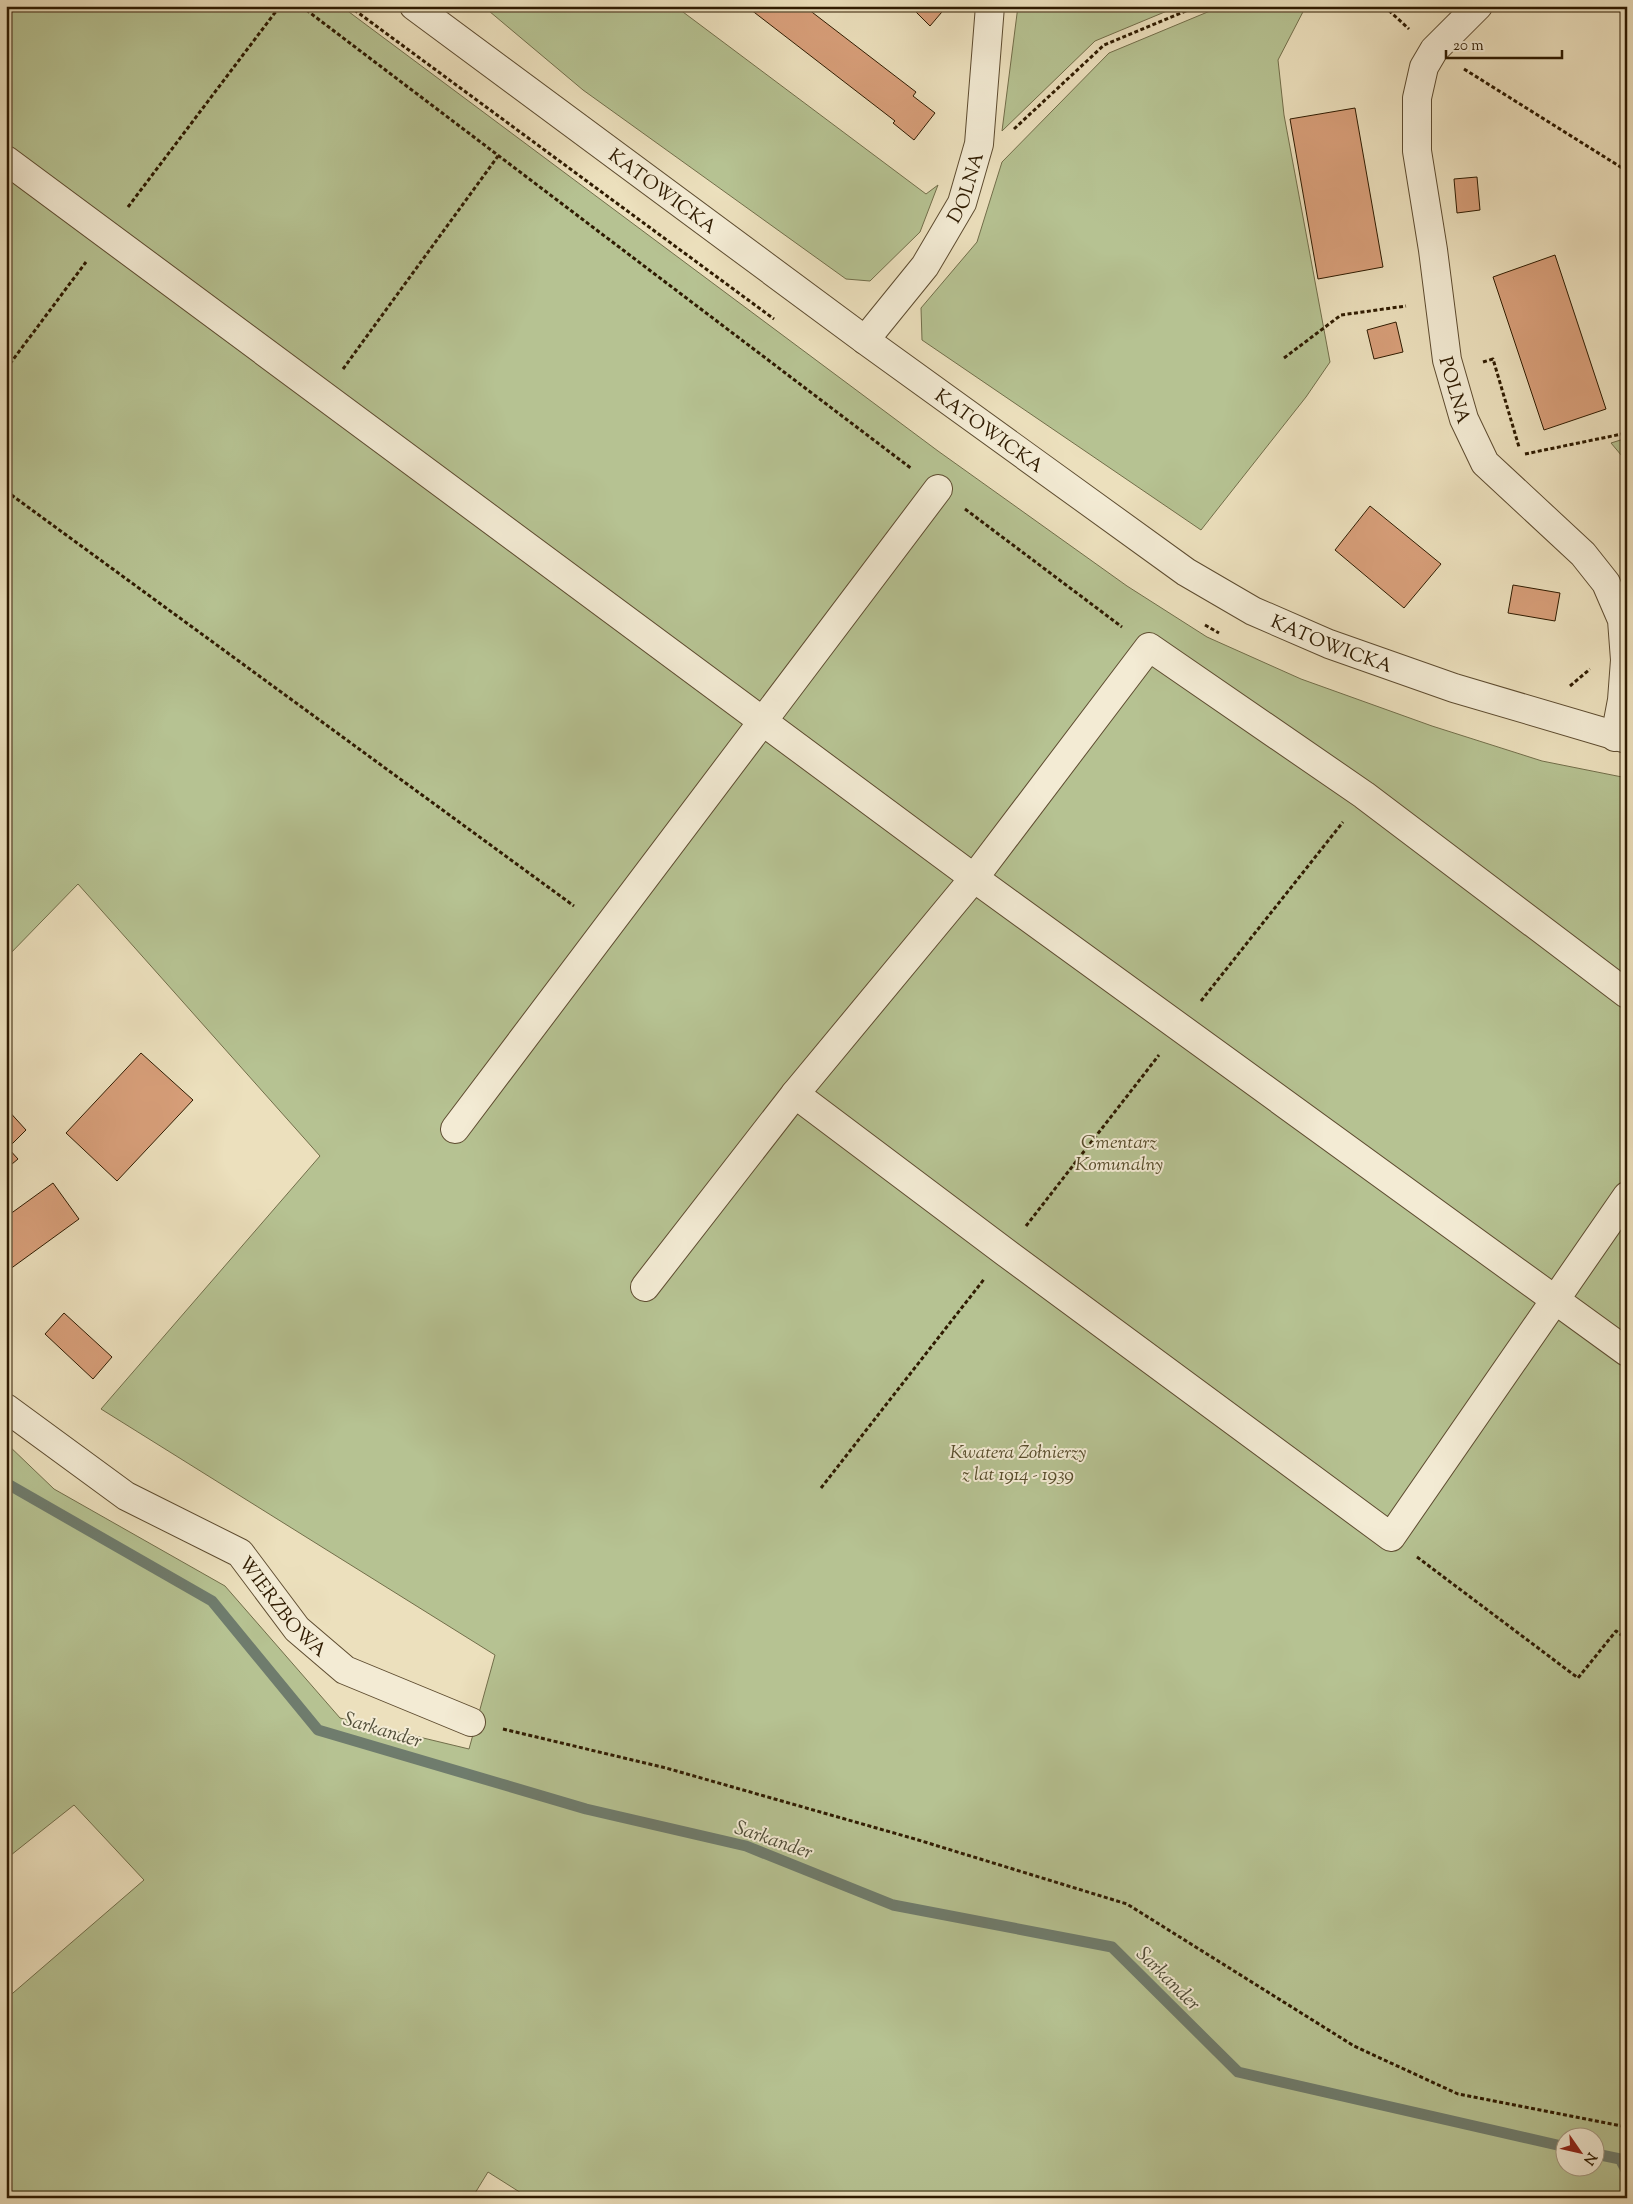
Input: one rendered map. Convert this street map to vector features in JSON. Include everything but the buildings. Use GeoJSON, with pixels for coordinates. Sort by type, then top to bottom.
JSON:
{"type":"FeatureCollection","features":[{"type":"Feature","properties":{"kind":"street","name":"KATOWICKA"},"geometry":{"type":"LineString","coordinates":[[414,6],[866,340],[1186,572],[1253,611],[1329,644],[1445,685],[1621,738]]}},
{"type":"Feature","properties":{"kind":"street","name":"DOLNA"},"geometry":{"type":"LineString","coordinates":[[866,340],[924,266],[962,203],[979,144],[990,6]]}},
{"type":"Feature","properties":{"kind":"street","name":"POLNA"},"geometry":{"type":"LineString","coordinates":[[1478,6],[1434,50],[1424,67],[1417,98],[1417,151],[1450,373],[1464,419],[1485,463],[1583,554],[1606,583],[1622,620],[1624,660],[1621,738]]}},
{"type":"Feature","properties":{"kind":"street"},"geometry":{"type":"LineString","coordinates":[[6,160],[764,720],[974,878],[1627,1352]]}},
{"type":"Feature","properties":{"kind":"street"},"geometry":{"type":"LineString","coordinates":[[455,1128],[938,489]]}},
{"type":"Feature","properties":{"kind":"street"},"geometry":{"type":"LineString","coordinates":[[645,1287],[795,1094],[974,878],[1149,647],[1364,795],[1627,994]]}},
{"type":"Feature","properties":{"kind":"street"},"geometry":{"type":"LineString","coordinates":[[795,1094],[1005,1252],[1391,1537],[1627,1196]]}},
{"type":"Feature","properties":{"kind":"street","name":"WIERZBOWA"},"geometry":{"type":"LineString","coordinates":[[6,1408],[126,1496],[240,1553],[298,1630],[345,1670],[470,1722]]}},
{"type":"Feature","properties":{"kind":"path"},"geometry":{"type":"LineString","coordinates":[[6,369],[280,6]]}},
{"type":"Feature","properties":{"kind":"path"},"geometry":{"type":"LineString","coordinates":[[301,6],[1149,647]]}},
{"type":"Feature","properties":{"kind":"path"},"geometry":{"type":"LineString","coordinates":[[979,144],[998,144],[1104,45],[1198,6]]}},
{"type":"Feature","properties":{"kind":"path"},"geometry":{"type":"LineString","coordinates":[[1384,6],[1434,50],[1627,171]]}},
{"type":"Feature","properties":{"kind":"path"},"geometry":{"type":"LineString","coordinates":[[324,396],[498,156]]}},
{"type":"Feature","properties":{"kind":"path"},"geometry":{"type":"LineString","coordinates":[[1284,358],[1341,315],[1439,302]]}},
{"type":"Feature","properties":{"kind":"path"},"geometry":{"type":"LineString","coordinates":[[1522,454],[1627,433]]}},
{"type":"Feature","properties":{"kind":"path"},"geometry":{"type":"LineString","coordinates":[[6,491],[574,906]]}},
{"type":"Feature","properties":{"kind":"path"},"geometry":{"type":"LineString","coordinates":[[1570,687],[1598,661],[1624,660]]}},
{"type":"Feature","properties":{"kind":"path"},"geometry":{"type":"LineString","coordinates":[[821,1488],[1364,795]]}},
{"type":"Feature","properties":{"kind":"path"},"geometry":{"type":"LineString","coordinates":[[1391,1537],[1578,1678],[1616,1631],[1627,1639]]}},
{"type":"Feature","properties":{"kind":"path"},"geometry":{"type":"LineString","coordinates":[[470,1722],[666,1768],[915,1839],[1127,1904],[1354,2046],[1458,2094],[1627,2127]]}},
{"type":"Feature","properties":{"kind":"green space"},"geometry":{"type":"Polygon","coordinates":[[[6,6],[341,6],[938,451],[1127,586],[1207,637],[1301,679],[1432,726],[1542,761],[1627,778],[1627,2198],[529,2198],[488,2172],[472,2198],[6,2198],[6,1999],[144,1880],[74,1805],[6,1859],[6,1443],[54,1489],[225,1586],[340,1718],[469,1749],[495,1655],[101,1409],[320,1156],[78,884],[6,958],[6,6]]]}},
{"type":"Feature","properties":{"kind":"green space"},"geometry":{"type":"Polygon","coordinates":[[[483,6],[675,6],[926,194],[938,185],[920,232],[870,281],[846,279],[583,90],[483,6]]]}},
{"type":"Feature","properties":{"kind":"green space"},"geometry":{"type":"Polygon","coordinates":[[[1018,6],[1179,6],[1095,41],[1002,131],[1018,6]]]}},
{"type":"Feature","properties":{"kind":"green space"},"geometry":{"type":"Polygon","coordinates":[[[1222,6],[1306,6],[1278,60],[1284,115],[1330,362],[1306,397],[1201,530],[922,340],[921,308],[977,242],[1002,162],[1109,53],[1222,6]]]}},
{"type":"Feature","properties":{"kind":"green space"},"geometry":{"type":"Polygon","coordinates":[[[1627,438],[1627,462],[1611,443],[1627,438]]]}},
{"type":"Feature","properties":{"kind":"waterway","name":"Sarkander"},"geometry":{"type":"LineString","coordinates":[[6,1483],[212,1601],[318,1730],[586,1809],[746,1846],[893,1905],[1112,1947],[1238,2072],[1556,2145]]}},
{"type":"Feature","properties":{"kind":"waterway","name":"Sarkander"},"geometry":{"type":"LineString","coordinates":[[1606,2156],[1620,2159],[1627,2172]]}},
{"type":"Feature","properties":{"kind":"park label","name":"Cmentarz Komunalny"},"geometry":{"type":"Point","coordinates":[1119,1152]}},
{"type":"Feature","properties":{"kind":"park label","name":"Kwatera Żołnierzy z lat 1914 - 1939"},"geometry":{"type":"Point","coordinates":[1018,1462]}}]}
